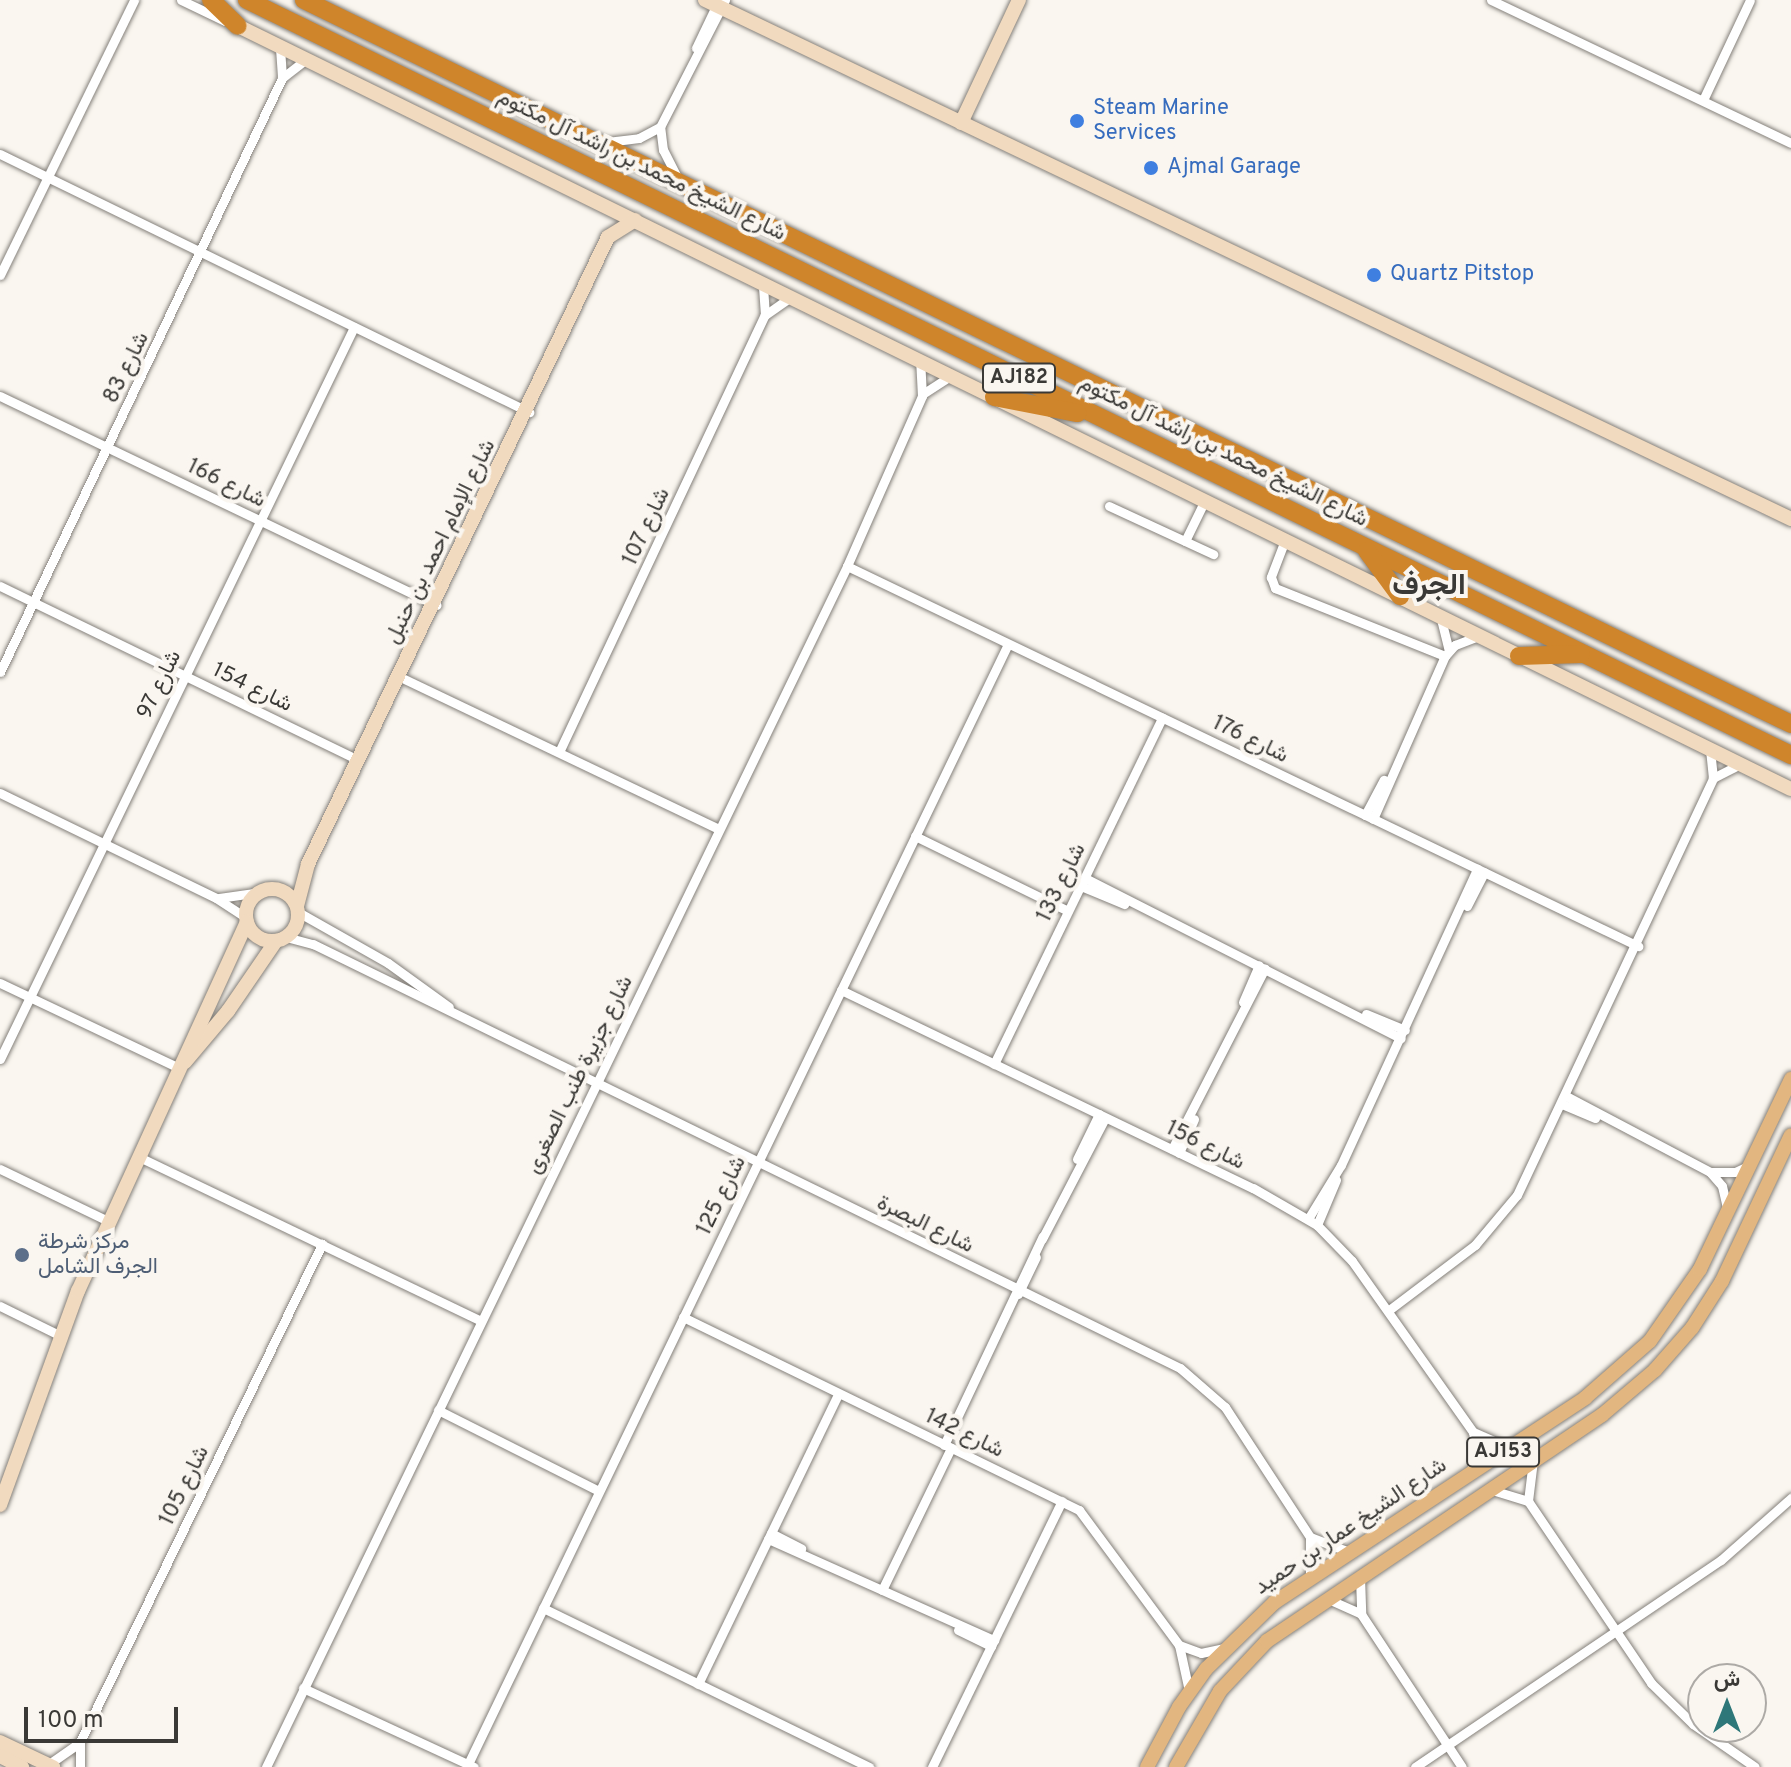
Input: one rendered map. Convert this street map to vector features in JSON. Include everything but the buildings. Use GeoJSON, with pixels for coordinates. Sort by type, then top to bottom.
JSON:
{"type":"FeatureCollection","features":[{"type":"Feature","properties":{"kind":"highway"},"geometry":{"type":"LineString","coordinates":[[211,0],[238,26]]}},
{"type":"Feature","properties":{"kind":"highway","name":"شارع الشيخ محمد بن راشد آل مكتوم"},"geometry":{"type":"LineString","coordinates":[[247,0],[1790,755]]}},
{"type":"Feature","properties":{"kind":"highway","name":"شارع الشيخ محمد بن راشد آل مكتوم"},"geometry":{"type":"LineString","coordinates":[[304,0],[602,142],[1791,724]]}},
{"type":"Feature","properties":{"kind":"highway"},"geometry":{"type":"LineString","coordinates":[[994,397],[1092,414]]}},
{"type":"Feature","properties":{"kind":"highway"},"geometry":{"type":"LineString","coordinates":[[1365,549],[1400,596]]}},
{"type":"Feature","properties":{"kind":"highway"},"geometry":{"type":"LineString","coordinates":[[1519,656],[1585,654]]}},
{"type":"Feature","properties":{"kind":"main road","name":"شارع الشيخ عمار بن حميد"},"geometry":{"type":"LineString","coordinates":[[1147,1767],[1189,1691],[1224,1648],[1310,1578],[1602,1385],[1650,1341],[1689,1288],[1791,1079]]}},
{"type":"Feature","properties":{"kind":"main road","name":"شارع الشيخ عمار بن حميد"},"geometry":{"type":"LineString","coordinates":[[1176,1767],[1206,1709],[1234,1673],[1267,1641],[1324,1599],[1533,1462],[1624,1398],[1680,1343],[1722,1281],[1791,1135]]}},
{"type":"Feature","properties":{"kind":"street"},"geometry":{"type":"LineString","coordinates":[[181,0],[606,205],[763,286],[1791,789]]}},
{"type":"Feature","properties":{"kind":"street"},"geometry":{"type":"LineString","coordinates":[[961,123],[1019,0]]}},
{"type":"Feature","properties":{"kind":"street"},"geometry":{"type":"LineString","coordinates":[[1491,0],[1791,143]]}},
{"type":"Feature","properties":{"kind":"street"},"geometry":{"type":"LineString","coordinates":[[1703,100],[1750,0]]}},
{"type":"Feature","properties":{"kind":"street"},"geometry":{"type":"LineString","coordinates":[[0,275],[132,1]]}},
{"type":"Feature","properties":{"kind":"street"},"geometry":{"type":"LineString","coordinates":[[680,182],[663,150],[660,127],[717,3],[961,123],[1791,519]]}},
{"type":"Feature","properties":{"kind":"street","name":"شارع 83"},"geometry":{"type":"LineString","coordinates":[[280,48],[282,78]]}},
{"type":"Feature","properties":{"kind":"street","name":"شارع 83"},"geometry":{"type":"LineString","coordinates":[[0,672],[282,78],[304,61]]}},
{"type":"Feature","properties":{"kind":"street"},"geometry":{"type":"LineString","coordinates":[[602,142],[628,141],[660,127]]}},
{"type":"Feature","properties":{"kind":"street"},"geometry":{"type":"LineString","coordinates":[[0,154],[529,412]]}},
{"type":"Feature","properties":{"kind":"street","name":"شارع الإمام احمد بن حنبل"},"geometry":{"type":"LineString","coordinates":[[297,909],[308,864],[529,412],[608,237],[606,205]]}},
{"type":"Feature","properties":{"kind":"street"},"geometry":{"type":"LineString","coordinates":[[608,237],[635,220]]}},
{"type":"Feature","properties":{"kind":"street","name":"شارع 107"},"geometry":{"type":"LineString","coordinates":[[559,752],[765,315],[763,286]]}},
{"type":"Feature","properties":{"kind":"street","name":"شارع 107"},"geometry":{"type":"LineString","coordinates":[[765,315],[789,298]]}},
{"type":"Feature","properties":{"kind":"street","name":"شارع 97"},"geometry":{"type":"LineString","coordinates":[[0,1059],[354,327]]}},
{"type":"Feature","properties":{"kind":"street","name":"شارع جزيرة طنب الصغرى"},"geometry":{"type":"LineString","coordinates":[[266,1767],[847,566],[922,396],[920,362]]}},
{"type":"Feature","properties":{"kind":"street"},"geometry":{"type":"LineString","coordinates":[[922,396],[949,377]]}},
{"type":"Feature","properties":{"kind":"street","name":"شارع 166"},"geometry":{"type":"LineString","coordinates":[[0,396],[436,605]]}},
{"type":"Feature","properties":{"kind":"street"},"geometry":{"type":"LineString","coordinates":[[1185,541],[1205,500]]}},
{"type":"Feature","properties":{"kind":"street"},"geometry":{"type":"LineString","coordinates":[[1109,506],[1213,554]]}},
{"type":"Feature","properties":{"kind":"street"},"geometry":{"type":"LineString","coordinates":[[1285,540],[1271,577],[1275,588],[1447,653]]}},
{"type":"Feature","properties":{"kind":"street","name":"شارع 176"},"geometry":{"type":"LineString","coordinates":[[847,566],[1638,946]]}},
{"type":"Feature","properties":{"kind":"street","name":"شارع 154"},"geometry":{"type":"LineString","coordinates":[[0,586],[359,760]]}},
{"type":"Feature","properties":{"kind":"street"},"geometry":{"type":"LineString","coordinates":[[1440,617],[1447,653]]}},
{"type":"Feature","properties":{"kind":"street"},"geometry":{"type":"LineString","coordinates":[[1369,817],[1447,653],[1478,636]]}},
{"type":"Feature","properties":{"kind":"street","name":"شارع 125"},"geometry":{"type":"LineString","coordinates":[[471,1766],[543,1608],[1008,644]]}},
{"type":"Feature","properties":{"kind":"street"},"geometry":{"type":"LineString","coordinates":[[400,677],[719,829]]}},
{"type":"Feature","properties":{"kind":"street","name":"شارع 133"},"geometry":{"type":"LineString","coordinates":[[994,1064],[1162,718]]}},
{"type":"Feature","properties":{"kind":"street"},"geometry":{"type":"LineString","coordinates":[[1389,1310],[1498,1221],[1525,1181],[1638,946],[1713,778],[1710,751]]}},
{"type":"Feature","properties":{"kind":"street"},"geometry":{"type":"LineString","coordinates":[[1713,778],[1739,765]]}},
{"type":"Feature","properties":{"kind":"street"},"geometry":{"type":"LineString","coordinates":[[0,793],[216,898],[247,920],[258,936],[281,939]]}},
{"type":"Feature","properties":{"kind":"street"},"geometry":{"type":"LineString","coordinates":[[915,836],[1068,911]]}},
{"type":"Feature","properties":{"kind":"street","name":"شارع الإمام احمد بن حنبل"},"geometry":{"type":"LineString","coordinates":[[265,891],[308,864]]}},
{"type":"Feature","properties":{"kind":"street"},"geometry":{"type":"LineString","coordinates":[[1312,1222],[1480,871]]}},
{"type":"Feature","properties":{"kind":"street"},"geometry":{"type":"LineString","coordinates":[[1083,882],[1403,1034]]}},
{"type":"Feature","properties":{"kind":"street"},"geometry":{"type":"LineString","coordinates":[[179,1068],[228,1011],[281,939],[297,909],[286,893],[265,891],[216,898]]}},
{"type":"Feature","properties":{"kind":"street"},"geometry":{"type":"LineString","coordinates":[[1,1498],[61,1336],[108,1221],[247,920],[251,901],[265,891]]}},
{"type":"Feature","properties":{"kind":"street","name":"شارع البصرة"},"geometry":{"type":"LineString","coordinates":[[297,909],[388,963],[462,1016]]}},
{"type":"Feature","properties":{"kind":"street","name":"شارع البصرة"},"geometry":{"type":"LineString","coordinates":[[281,939],[313,944],[1180,1368],[1204,1385],[1234,1419],[1310,1537]]}},
{"type":"Feature","properties":{"kind":"street"},"geometry":{"type":"LineString","coordinates":[[1176,1151],[1262,967]]}},
{"type":"Feature","properties":{"kind":"street"},"geometry":{"type":"LineString","coordinates":[[0,983],[179,1068]]}},
{"type":"Feature","properties":{"kind":"street","name":"شارع 156"},"geometry":{"type":"LineString","coordinates":[[841,990],[1176,1151],[1312,1222],[1389,1310],[1473,1432]]}},
{"type":"Feature","properties":{"kind":"street"},"geometry":{"type":"LineString","coordinates":[[1564,1100],[1710,1172],[1722,1186],[1727,1212]]}},
{"type":"Feature","properties":{"kind":"street"},"geometry":{"type":"LineString","coordinates":[[882,1590],[1007,1310],[1102,1116]]}},
{"type":"Feature","properties":{"kind":"street"},"geometry":{"type":"LineString","coordinates":[[139,1157],[481,1321]]}},
{"type":"Feature","properties":{"kind":"street"},"geometry":{"type":"LineString","coordinates":[[1710,1172],[1727,1173],[1750,1165]]}},
{"type":"Feature","properties":{"kind":"street"},"geometry":{"type":"LineString","coordinates":[[0,1169],[108,1221]]}},
{"type":"Feature","properties":{"kind":"street","name":"شارع 105"},"geometry":{"type":"LineString","coordinates":[[50,1766],[80,1742],[322,1244]]}},
{"type":"Feature","properties":{"kind":"street"},"geometry":{"type":"LineString","coordinates":[[0,1306],[61,1336]]}},
{"type":"Feature","properties":{"kind":"street","name":"شارع 142"},"geometry":{"type":"LineString","coordinates":[[683,1317],[1062,1501],[1091,1522],[1179,1645],[1189,1691]]}},
{"type":"Feature","properties":{"kind":"street"},"geometry":{"type":"LineString","coordinates":[[698,1684],[838,1394]]}},
{"type":"Feature","properties":{"kind":"street"},"geometry":{"type":"LineString","coordinates":[[438,1410],[599,1491]]}},
{"type":"Feature","properties":{"kind":"street"},"geometry":{"type":"LineString","coordinates":[[1473,1432],[1510,1448]]}},
{"type":"Feature","properties":{"kind":"street"},"geometry":{"type":"LineString","coordinates":[[1470,1473],[1476,1453],[1473,1432]]}},
{"type":"Feature","properties":{"kind":"street"},"geometry":{"type":"LineString","coordinates":[[1528,1501],[1533,1462]]}},
{"type":"Feature","properties":{"kind":"street"},"geometry":{"type":"LineString","coordinates":[[1491,1490],[1515,1493],[1528,1501],[1614,1632],[1674,1707],[1755,1767]]}},
{"type":"Feature","properties":{"kind":"street"},"geometry":{"type":"LineString","coordinates":[[1415,1767],[1721,1560],[1791,1498]]}},
{"type":"Feature","properties":{"kind":"street"},"geometry":{"type":"LineString","coordinates":[[932,1767],[1062,1501]]}},
{"type":"Feature","properties":{"kind":"street"},"geometry":{"type":"LineString","coordinates":[[769,1536],[992,1643]]}},
{"type":"Feature","properties":{"kind":"street"},"geometry":{"type":"LineString","coordinates":[[1310,1578],[1310,1537],[1349,1552]]}},
{"type":"Feature","properties":{"kind":"street"},"geometry":{"type":"LineString","coordinates":[[1361,1574],[1361,1614],[1462,1767]]}},
{"type":"Feature","properties":{"kind":"street"},"geometry":{"type":"LineString","coordinates":[[1324,1599],[1361,1614]]}},
{"type":"Feature","properties":{"kind":"street"},"geometry":{"type":"LineString","coordinates":[[543,1608],[869,1767]]}},
{"type":"Feature","properties":{"kind":"street"},"geometry":{"type":"LineString","coordinates":[[1179,1645],[1201,1653],[1224,1648]]}},
{"type":"Feature","properties":{"kind":"street"},"geometry":{"type":"LineString","coordinates":[[303,1688],[471,1766]]}},
{"type":"Feature","properties":{"kind":"street"},"geometry":{"type":"LineString","coordinates":[[0,1742],[50,1766]]}},
{"type":"Feature","properties":{"kind":"street","name":"شارع 105"},"geometry":{"type":"LineString","coordinates":[[80,1742],[80,1767]]}},
{"type":"Feature","properties":{"kind":"street"},"geometry":{"type":"LineString","coordinates":[[0,1756],[22,1767]]}},
{"type":"Feature","properties":{"kind":"place","name":"Steam Marine Services"},"geometry":{"type":"Point","coordinates":[1077,121]}},
{"type":"Feature","properties":{"kind":"place","name":"Ajmal Garage"},"geometry":{"type":"Point","coordinates":[1151,168]}},
{"type":"Feature","properties":{"kind":"place","name":"Quartz Pitstop"},"geometry":{"type":"Point","coordinates":[1374,275]}},
{"type":"Feature","properties":{"kind":"place","name":"مركز شرطة الجرف الشامل"},"geometry":{"type":"Point","coordinates":[22,1255]}},
{"type":"Feature","properties":{"kind":"district","name":"الجرف"},"geometry":{"type":"Point","coordinates":[1429,587]}}]}
